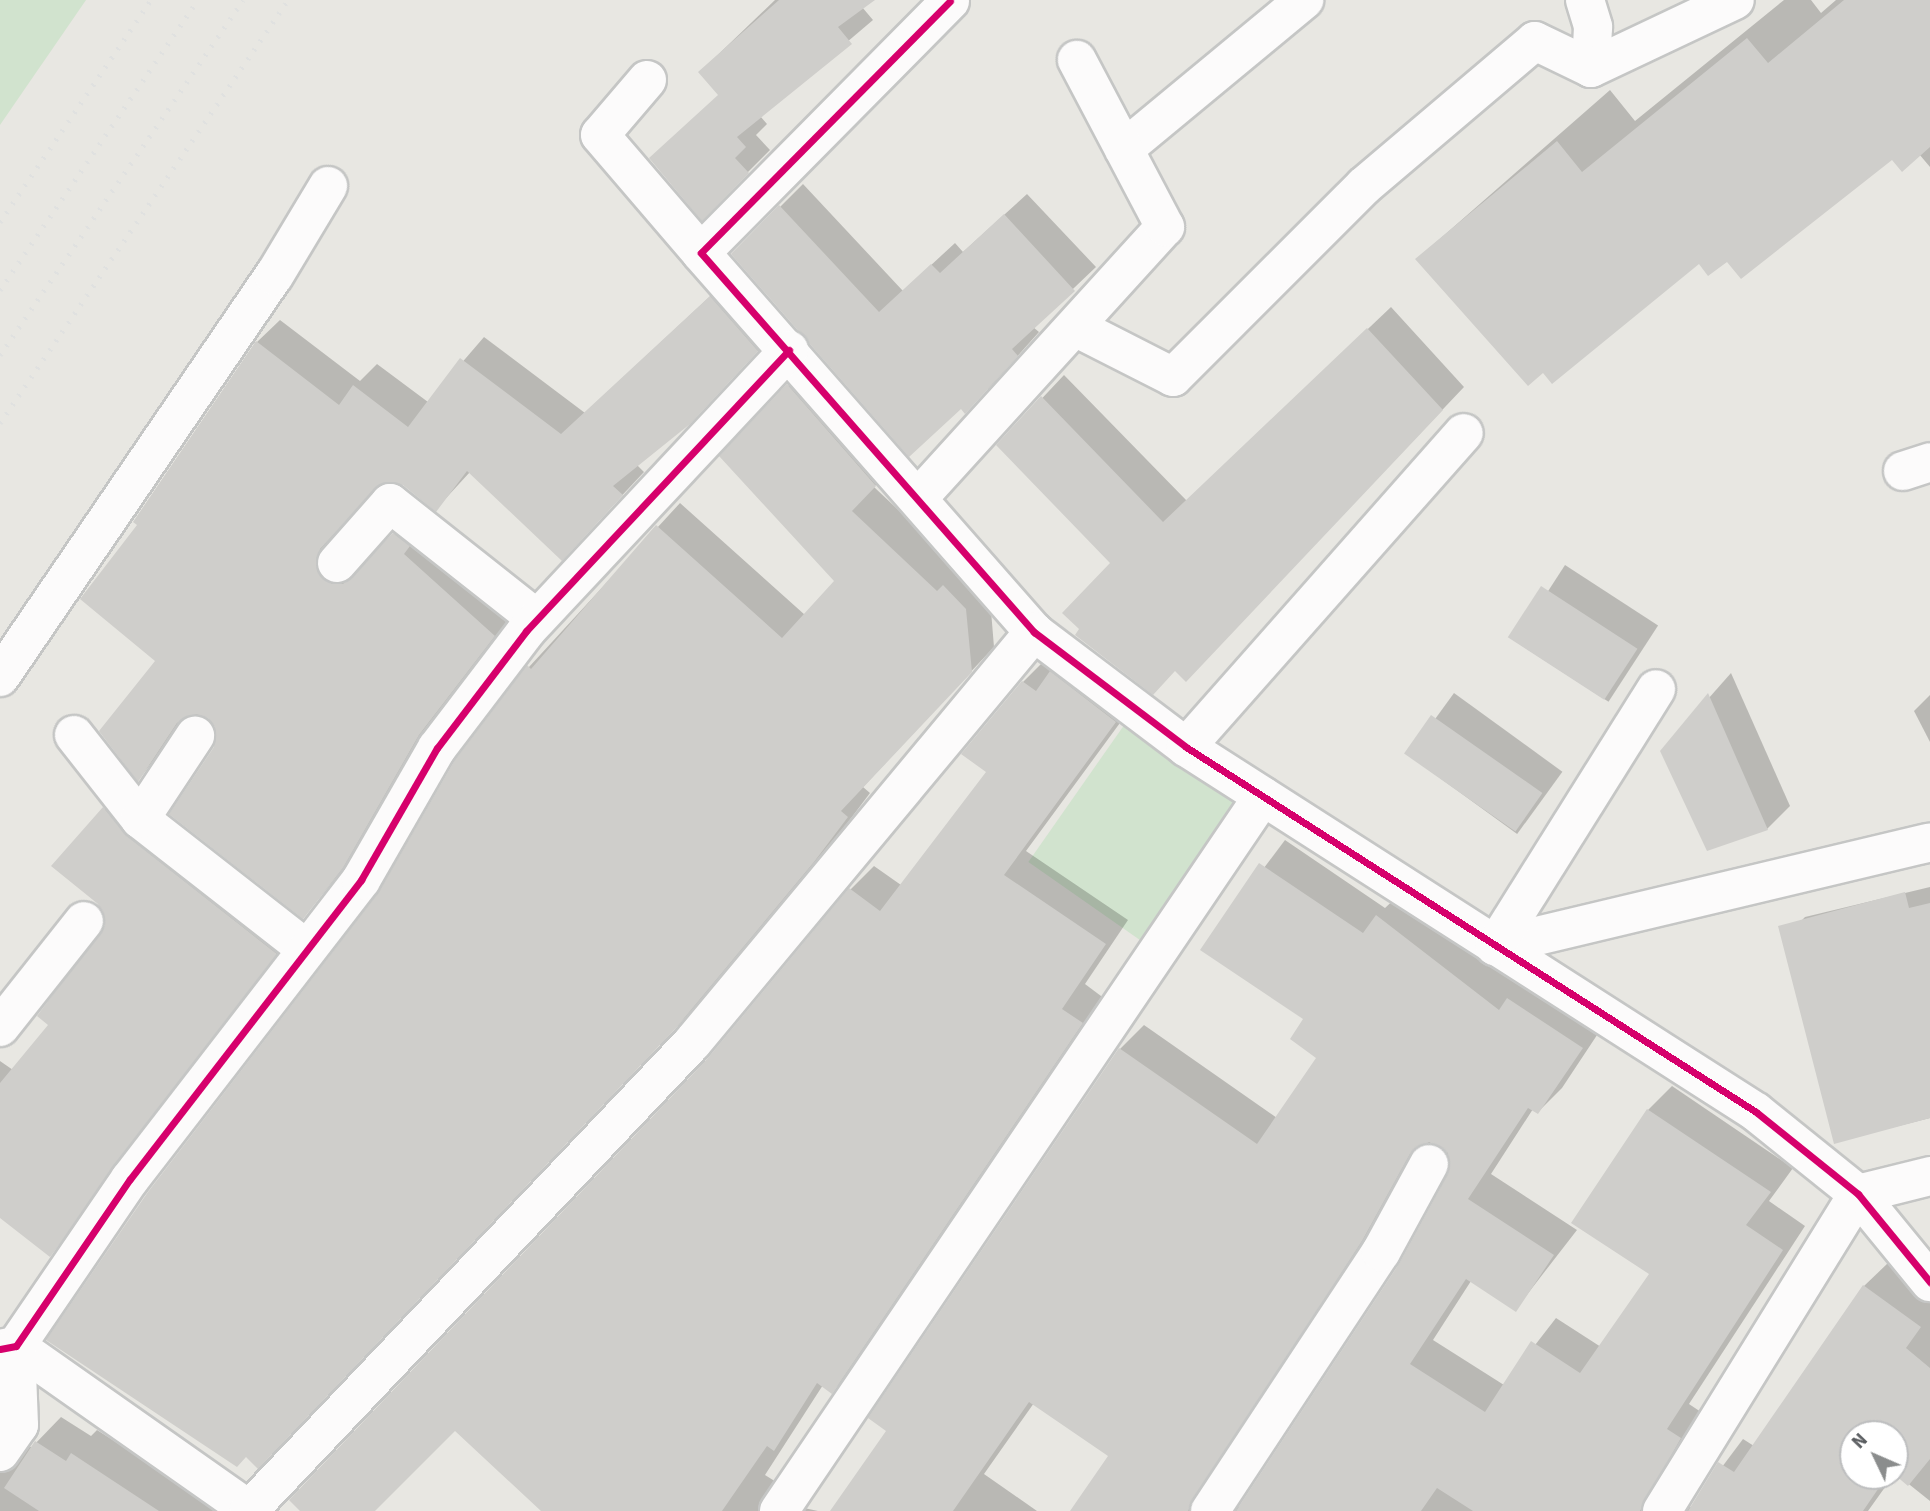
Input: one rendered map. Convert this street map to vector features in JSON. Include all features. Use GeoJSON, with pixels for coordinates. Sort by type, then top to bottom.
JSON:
{"type":"FeatureCollection","features":[{"type":"Feature","properties":{"kind":"street"},"geometry":{"type":"LineString","coordinates":[[1124,149],[1304,0]]}},
{"type":"Feature","properties":{"kind":"street"},"geometry":{"type":"LineString","coordinates":[[1585,0],[1592,27],[1591,68]]}},
{"type":"Feature","properties":{"kind":"street"},"geometry":{"type":"LineString","coordinates":[[1591,68],[1735,0]]}},
{"type":"Feature","properties":{"kind":"street"},"geometry":{"type":"LineString","coordinates":[[701,253],[950,1]]}},
{"type":"Feature","properties":{"kind":"street"},"geometry":{"type":"LineString","coordinates":[[1075,327],[1173,377],[1364,186],[1535,41],[1591,68]]}},
{"type":"Feature","properties":{"kind":"street"},"geometry":{"type":"LineString","coordinates":[[920,496],[1165,227],[1077,60]]}},
{"type":"Feature","properties":{"kind":"street"},"geometry":{"type":"LineString","coordinates":[[647,80],[600,135],[701,253],[920,496],[1034,632],[1186,747],[1756,1112],[1858,1194],[1930,1282]]}},
{"type":"Feature","properties":{"kind":"street"},"geometry":{"type":"LineString","coordinates":[[0,677],[274,276],[328,186]]}},
{"type":"Feature","properties":{"kind":"street"},"geometry":{"type":"LineString","coordinates":[[0,1452],[19,1424],[8,1347],[131,1179],[239,1045],[305,948],[361,880],[437,748],[537,619],[789,350]]}},
{"type":"Feature","properties":{"kind":"street"},"geometry":{"type":"LineString","coordinates":[[1186,747],[1464,433]]}},
{"type":"Feature","properties":{"kind":"street"},"geometry":{"type":"LineString","coordinates":[[337,563],[390,503],[537,619]]}},
{"type":"Feature","properties":{"kind":"street"},"geometry":{"type":"LineString","coordinates":[[8,1347],[250,1510],[692,1043],[1034,632]]}},
{"type":"Feature","properties":{"kind":"street"},"geometry":{"type":"LineString","coordinates":[[1495,946],[1656,689]]}},
{"type":"Feature","properties":{"kind":"street"},"geometry":{"type":"LineString","coordinates":[[74,735],[140,819],[305,948]]}},
{"type":"Feature","properties":{"kind":"street"},"geometry":{"type":"LineString","coordinates":[[140,819],[195,736]]}},
{"type":"Feature","properties":{"kind":"street"},"geometry":{"type":"LineString","coordinates":[[779,1511],[1263,796]]}},
{"type":"Feature","properties":{"kind":"street"},"geometry":{"type":"LineString","coordinates":[[1495,946],[1930,842]]}},
{"type":"Feature","properties":{"kind":"street"},"geometry":{"type":"LineString","coordinates":[[0,1027],[85,921]]}},
{"type":"Feature","properties":{"kind":"street"},"geometry":{"type":"LineString","coordinates":[[1210,1511],[1381,1252],[1429,1164]]}},
{"type":"Feature","properties":{"kind":"street"},"geometry":{"type":"LineString","coordinates":[[1662,1511],[1858,1194],[1930,1175]]}},
{"type":"Feature","properties":{"kind":"green space"},"geometry":{"type":"Polygon","coordinates":[[[0,0],[86,0],[0,125],[0,0]]]}},
{"type":"Feature","properties":{"kind":"green space"},"geometry":{"type":"Polygon","coordinates":[[[1127,721],[1243,802],[1144,943],[1028,862],[1127,721]]]}},
{"type":"Feature","properties":{"kind":"building"},"geometry":{"type":"Polygon","coordinates":[[[779,0],[875,0],[838,27],[852,44],[737,137],[746,147],[735,158],[749,173],[702,221],[649,158],[718,95],[698,72],[779,0]]]}},
{"type":"Feature","properties":{"kind":"building"},"geometry":{"type":"Polygon","coordinates":[[[1844,0],[1930,0],[1930,147],[1902,172],[1892,160],[1741,279],[1727,262],[1708,276],[1699,264],[1552,384],[1543,373],[1528,386],[1415,259],[1557,141],[1582,172],[1747,38],[1768,63],[1844,0]]]}},
{"type":"Feature","properties":{"kind":"building"},"geometry":{"type":"Polygon","coordinates":[[[779,205],[879,312],[931,264],[940,273],[1004,214],[1075,291],[1012,349],[1018,356],[965,414],[961,409],[909,457],[731,254],[779,205]]]}},
{"type":"Feature","properties":{"kind":"building"},"geometry":{"type":"Polygon","coordinates":[[[710,296],[758,351],[690,424],[613,486],[623,495],[562,561],[467,471],[436,512],[403,485],[382,483],[320,549],[317,571],[332,584],[343,584],[393,533],[410,546],[404,554],[495,636],[419,735],[343,868],[303,919],[169,814],[214,747],[215,727],[208,718],[196,714],[177,723],[138,782],[99,731],[155,661],[80,599],[137,525],[133,522],[256,341],[339,405],[353,385],[408,427],[460,358],[561,434],[710,296]]]}},
{"type":"Feature","properties":{"kind":"building"},"geometry":{"type":"Polygon","coordinates":[[[1367,328],[1443,410],[1186,682],[1175,671],[1153,695],[1075,635],[1079,629],[1062,613],[1110,563],[996,445],[1041,396],[1163,522],[1367,328]]]}},
{"type":"Feature","properties":{"kind":"building"},"geometry":{"type":"Polygon","coordinates":[[[787,384],[876,486],[852,511],[937,591],[943,585],[966,609],[972,672],[841,811],[848,817],[814,862],[676,1028],[258,1469],[246,1457],[237,1467],[46,1340],[148,1192],[378,893],[455,760],[527,665],[531,669],[656,525],[782,638],[834,581],[719,456],[787,384]]]}},
{"type":"Feature","properties":{"kind":"building"},"geometry":{"type":"Polygon","coordinates":[[[1541,586],[1637,649],[1604,700],[1508,637],[1541,586]]]}},
{"type":"Feature","properties":{"kind":"building"},"geometry":{"type":"Polygon","coordinates":[[[1050,671],[1116,722],[1004,875],[1106,944],[1062,1009],[1083,1023],[832,1394],[817,1383],[774,1451],[767,1446],[722,1511],[541,1511],[455,1431],[375,1511],[300,1511],[289,1500],[708,1058],[849,888],[880,911],[986,772],[961,754],[1022,681],[1036,691],[1050,671]]]}},
{"type":"Feature","properties":{"kind":"building"},"geometry":{"type":"Polygon","coordinates":[[[1708,693],[1768,830],[1707,851],[1660,751],[1708,693]]]}},
{"type":"Feature","properties":{"kind":"building"},"geometry":{"type":"Polygon","coordinates":[[[1431,715],[1542,793],[1515,832],[1404,754],[1431,715]]]}},
{"type":"Feature","properties":{"kind":"building"},"geometry":{"type":"Polygon","coordinates":[[[103,807],[127,836],[277,954],[50,1257],[0,1218],[0,1083],[48,1025],[37,1016],[105,925],[98,904],[51,866],[103,807]]]}},
{"type":"Feature","properties":{"kind":"building"},"geometry":{"type":"Polygon","coordinates":[[[1259,863],[1363,933],[1376,915],[1499,1010],[1507,998],[1583,1048],[1538,1114],[1528,1108],[1468,1199],[1554,1255],[1516,1312],[1466,1279],[1410,1364],[1485,1412],[1531,1341],[1580,1373],[1649,1274],[1571,1223],[1647,1109],[1771,1192],[1746,1225],[1783,1250],[1667,1429],[1681,1438],[1640,1511],[1473,1511],[1437,1488],[1421,1511],[1236,1511],[1399,1264],[1448,1174],[1448,1153],[1429,1142],[1410,1154],[1362,1241],[1188,1511],[1070,1511],[1108,1456],[1029,1402],[953,1511],[830,1511],[886,1431],[868,1418],[1119,1048],[1257,1144],[1316,1058],[1290,1039],[1303,1019],[1200,950],[1259,863]]]}},
{"type":"Feature","properties":{"kind":"building"},"geometry":{"type":"Polygon","coordinates":[[[1905,892],[1909,908],[1930,903],[1930,1118],[1834,1144],[1778,926],[1905,892]]]}},
{"type":"Feature","properties":{"kind":"building"},"geometry":{"type":"Polygon","coordinates":[[[1863,1285],[1921,1327],[1906,1348],[1930,1368],[1930,1459],[1909,1485],[1909,1420],[1839,1420],[1839,1490],[1877,1490],[1863,1511],[1688,1511],[1718,1462],[1734,1472],[1863,1285]]]}},
{"type":"Feature","properties":{"kind":"building"},"geometry":{"type":"Polygon","coordinates":[[[35,1441],[66,1461],[71,1453],[159,1511],[39,1511],[4,1488],[35,1441]]]}},
{"type":"Feature","properties":{"kind":"railway"},"geometry":{"type":"LineString","coordinates":[[0,222],[151,0]]}},
{"type":"Feature","properties":{"kind":"railway"},"geometry":{"type":"LineString","coordinates":[[0,290],[198,0]]}},
{"type":"Feature","properties":{"kind":"railway"},"geometry":{"type":"LineString","coordinates":[[0,355],[243,0]]}},
{"type":"Feature","properties":{"kind":"railway"},"geometry":{"type":"LineString","coordinates":[[0,423],[288,0]]}},
{"type":"Feature","properties":{"kind":"cycle path"},"geometry":{"type":"LineString","coordinates":[[950,1],[701,253],[1034,632],[1186,747],[1756,1112],[1858,1194],[1930,1282]]}},
{"type":"Feature","properties":{"kind":"cycle path"},"geometry":{"type":"LineString","coordinates":[[0,1349],[16,1346],[130,1179],[361,880],[437,748],[526,631],[789,350]]}}]}
